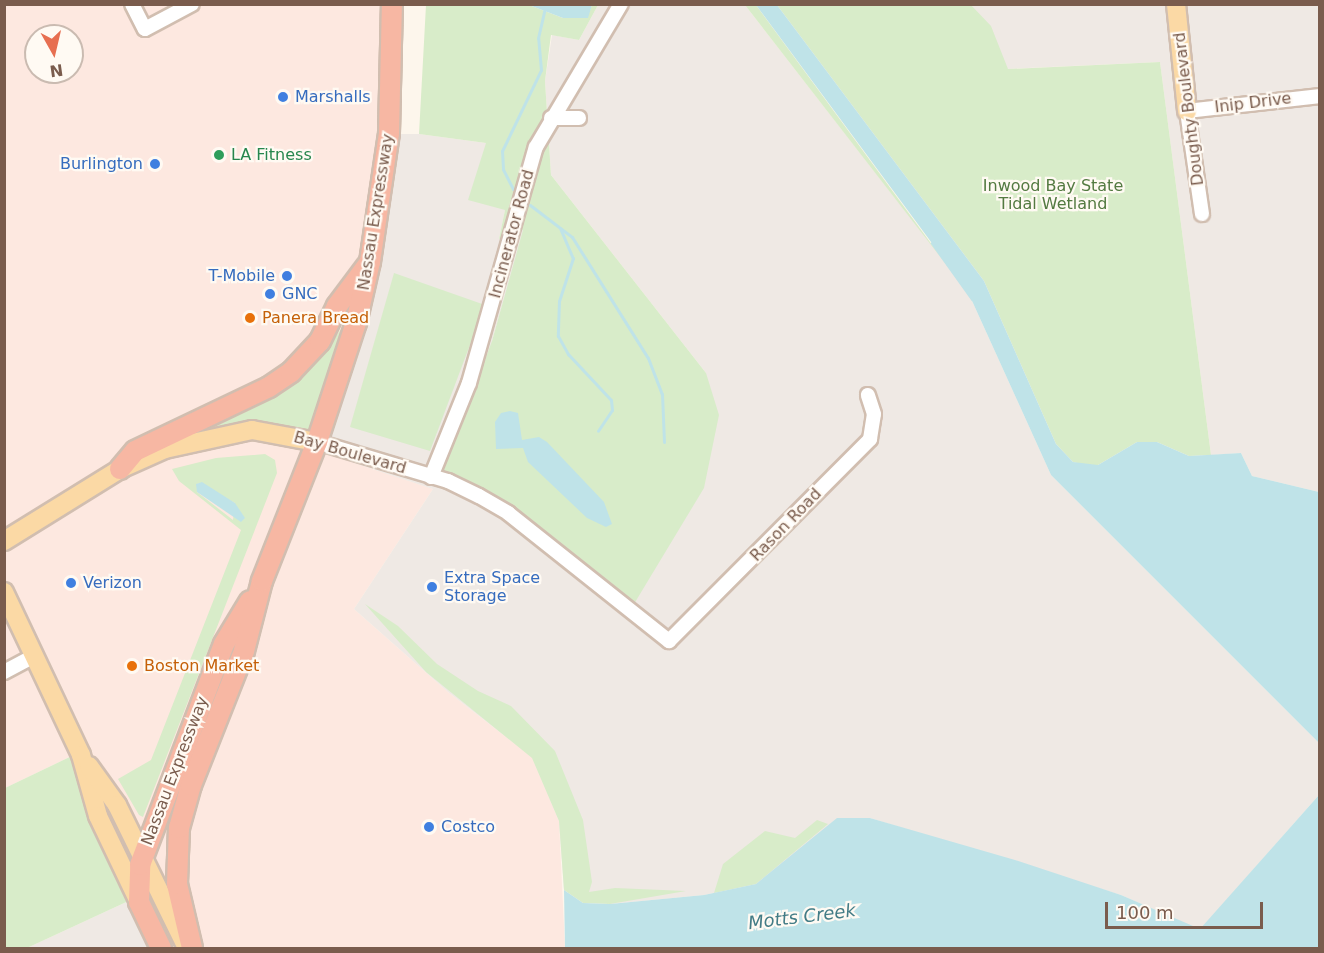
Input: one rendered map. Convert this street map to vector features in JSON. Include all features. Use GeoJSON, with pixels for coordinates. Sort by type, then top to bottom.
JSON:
{"type":"FeatureCollection","features":[{"type":"Feature","properties":{"kind":"highway","name":"Nassau Expressway"},"geometry":{"type":"LineString","coordinates":[[192,948],[177,884],[179,828],[194,778],[244,651],[262,581],[345,364],[370,262],[389,133],[392,4]]}},
{"type":"Feature","properties":{"kind":"highway"},"geometry":{"type":"LineString","coordinates":[[120,469],[135,451],[269,387],[291,372],[320,341],[337,306],[370,262]]}},
{"type":"Feature","properties":{"kind":"highway","name":"Nassau Expressway"},"geometry":{"type":"LineString","coordinates":[[139,902],[137,880],[143,855],[224,644],[262,581]]}},
{"type":"Feature","properties":{"kind":"highway"},"geometry":{"type":"LineString","coordinates":[[139,902],[161,948]]}},
{"type":"Feature","properties":{"kind":"main road","name":"Doughty Boulevard"},"geometry":{"type":"LineString","coordinates":[[1176,4],[1187,111]]}},
{"type":"Feature","properties":{"kind":"main road","name":"Bay Boulevard"},"geometry":{"type":"LineString","coordinates":[[4,541],[120,469],[165,449],[238,431],[264,431],[317,442]]}},
{"type":"Feature","properties":{"kind":"main road"},"geometry":{"type":"LineString","coordinates":[[4,592],[81,755],[98,816],[139,902]]}},
{"type":"Feature","properties":{"kind":"main road"},"geometry":{"type":"LineString","coordinates":[[81,755],[117,805],[187,948]]}},
{"type":"Feature","properties":{"kind":"street"},"geometry":{"type":"LineString","coordinates":[[132,4],[145,29],[192,4]]}},
{"type":"Feature","properties":{"kind":"street","name":"Incinerator Road"},"geometry":{"type":"LineString","coordinates":[[431,477],[469,383],[531,164],[551,118],[621,4]]}},
{"type":"Feature","properties":{"kind":"street","name":"Inip Drive"},"geometry":{"type":"LineString","coordinates":[[1187,111],[1320,96]]}},
{"type":"Feature","properties":{"kind":"street","name":"Doughty Boulevard"},"geometry":{"type":"LineString","coordinates":[[1187,111],[1202,214]]}},
{"type":"Feature","properties":{"kind":"street"},"geometry":{"type":"LineString","coordinates":[[551,118],[579,118]]}},
{"type":"Feature","properties":{"kind":"street","name":"Rason Road"},"geometry":{"type":"LineString","coordinates":[[669,641],[870,439],[874,414],[867,395]]}},
{"type":"Feature","properties":{"kind":"street","name":"Bay Boulevard"},"geometry":{"type":"LineString","coordinates":[[317,442],[431,477],[508,513],[669,641]]}},
{"type":"Feature","properties":{"kind":"street"},"geometry":{"type":"LineString","coordinates":[[4,672],[34,656]]}},
{"type":"Feature","properties":{"kind":"shaded area"},"geometry":{"type":"Polygon","coordinates":[[[5,5],[391,5],[388,134],[358,304],[328,348],[236,424],[260,424],[320,433],[313,449],[433,489],[354,609],[448,692],[532,757],[559,821],[565,948],[160,948],[78,753],[5,788],[5,5]]]}},
{"type":"Feature","properties":{"kind":"shaded area"},"geometry":{"type":"Polygon","coordinates":[[[598,5],[745,5],[968,292],[1051,475],[1319,743],[1319,795],[1200,930],[1121,895],[870,818],[756,884],[704,895],[610,904],[564,890],[559,821],[532,757],[448,692],[354,609],[433,489],[312,449],[358,304],[388,134],[419,134],[486,143],[505,210],[499,239],[524,229],[492,341],[548,538],[634,603],[706,373],[551,175],[545,81],[552,35],[579,40],[598,5]]]}},
{"type":"Feature","properties":{"kind":"shaded area"},"geometry":{"type":"Polygon","coordinates":[[[971,5],[1319,5],[1319,492],[1252,476],[1241,453],[1211,455],[1160,62],[1007,69],[971,5]]]}},
{"type":"Feature","properties":{"kind":"shaded area"},"geometry":{"type":"Polygon","coordinates":[[[135,898],[160,948],[27,948],[135,898]]]}},
{"type":"Feature","properties":{"kind":"green space"},"geometry":{"type":"Polygon","coordinates":[[[426,5],[529,5],[563,18],[587,18],[592,5],[598,5],[579,40],[551,35],[545,81],[551,175],[706,373],[719,415],[704,488],[634,604],[548,538],[441,477],[492,341],[523,230],[499,239],[505,210],[468,200],[486,143],[419,134],[426,5]]]}},
{"type":"Feature","properties":{"kind":"green space"},"geometry":{"type":"Polygon","coordinates":[[[745,5],[756,5],[952,272],[745,5]]]}},
{"type":"Feature","properties":{"kind":"green space","name":"Inwood Bay State Tidal Wetland"},"geometry":{"type":"Polygon","coordinates":[[[777,5],[971,5],[991,26],[1008,69],[1160,62],[1211,455],[1189,456],[1157,442],[1137,442],[1098,465],[1073,462],[1056,444],[984,281],[777,5]]]}},
{"type":"Feature","properties":{"kind":"green space"},"geometry":{"type":"Polygon","coordinates":[[[394,273],[485,305],[430,451],[350,427],[394,273]]]}},
{"type":"Feature","properties":{"kind":"green space"},"geometry":{"type":"Polygon","coordinates":[[[358,304],[320,433],[260,424],[176,432],[307,367],[328,348],[358,304]]]}},
{"type":"Feature","properties":{"kind":"green space"},"geometry":{"type":"Polygon","coordinates":[[[265,454],[275,460],[277,473],[143,817],[139,815],[118,779],[151,760],[241,530],[179,481],[172,469],[216,458],[265,454]],[[198,483],[197,492],[233,520],[235,503],[198,483]]]}},
{"type":"Feature","properties":{"kind":"green space"},"geometry":{"type":"Polygon","coordinates":[[[365,604],[398,626],[437,664],[478,691],[511,706],[555,751],[583,820],[592,882],[589,892],[615,888],[686,891],[610,904],[583,903],[564,890],[559,821],[532,758],[426,672],[365,604]]]}},
{"type":"Feature","properties":{"kind":"green space"},"geometry":{"type":"Polygon","coordinates":[[[78,753],[135,898],[27,948],[5,948],[5,788],[78,753]]]}},
{"type":"Feature","properties":{"kind":"green space"},"geometry":{"type":"Polygon","coordinates":[[[817,820],[828,824],[756,884],[714,893],[723,864],[765,831],[795,838],[817,820]]]}},
{"type":"Feature","properties":{"kind":"water"},"geometry":{"type":"Polygon","coordinates":[[[529,5],[592,5],[588,18],[563,18],[529,5]]]}},
{"type":"Feature","properties":{"kind":"water"},"geometry":{"type":"Polygon","coordinates":[[[756,5],[777,5],[984,281],[1056,444],[1073,462],[1098,465],[1137,442],[1157,442],[1189,456],[1241,453],[1252,476],[1319,492],[1319,743],[1051,475],[968,292],[756,5]]]}},
{"type":"Feature","properties":{"kind":"water"},"geometry":{"type":"Polygon","coordinates":[[[510,411],[518,413],[522,440],[539,437],[547,442],[604,502],[612,524],[606,527],[587,518],[528,462],[523,448],[496,449],[495,422],[501,413],[510,411]]]}},
{"type":"Feature","properties":{"kind":"water"},"geometry":{"type":"Polygon","coordinates":[[[202,482],[235,503],[245,518],[241,522],[197,492],[196,484],[202,482]]]}},
{"type":"Feature","properties":{"kind":"water","name":"Motts Creek"},"geometry":{"type":"Polygon","coordinates":[[[1319,795],[1319,948],[565,948],[564,890],[583,903],[610,904],[704,895],[756,884],[837,818],[870,818],[1015,860],[1121,895],[1200,929],[1319,795]]]}},
{"type":"Feature","properties":{"kind":"waterway"},"geometry":{"type":"LineString","coordinates":[[513,189],[503,169],[502,151],[541,70],[538,38],[546,4]]}},
{"type":"Feature","properties":{"kind":"waterway"},"geometry":{"type":"LineString","coordinates":[[530,205],[572,237],[648,358],[662,394],[664,442]]}},
{"type":"Feature","properties":{"kind":"waterway"},"geometry":{"type":"LineString","coordinates":[[560,228],[573,258],[559,301],[558,336],[568,354],[611,400],[612,410],[598,431]]}},
{"type":"Feature","properties":{"kind":"waterway"},"geometry":{"type":"LineString","coordinates":[[932,243],[972,299]]}},
{"type":"Feature","properties":{"kind":"place","name":"Marshalls"},"geometry":{"type":"Point","coordinates":[283,97]}},
{"type":"Feature","properties":{"kind":"place","name":"LA Fitness"},"geometry":{"type":"Point","coordinates":[219,155]}},
{"type":"Feature","properties":{"kind":"place","name":"Burlington"},"geometry":{"type":"Point","coordinates":[155,164]}},
{"type":"Feature","properties":{"kind":"place","name":"T-Mobile"},"geometry":{"type":"Point","coordinates":[287,276]}},
{"type":"Feature","properties":{"kind":"place","name":"GNC"},"geometry":{"type":"Point","coordinates":[270,294]}},
{"type":"Feature","properties":{"kind":"place","name":"Panera Bread"},"geometry":{"type":"Point","coordinates":[250,318]}},
{"type":"Feature","properties":{"kind":"place","name":"Verizon"},"geometry":{"type":"Point","coordinates":[71,583]}},
{"type":"Feature","properties":{"kind":"place","name":"Extra Space Storage"},"geometry":{"type":"Point","coordinates":[432,587]}},
{"type":"Feature","properties":{"kind":"place","name":"Boston Market"},"geometry":{"type":"Point","coordinates":[132,666]}},
{"type":"Feature","properties":{"kind":"place","name":"Costco"},"geometry":{"type":"Point","coordinates":[429,827]}}]}
